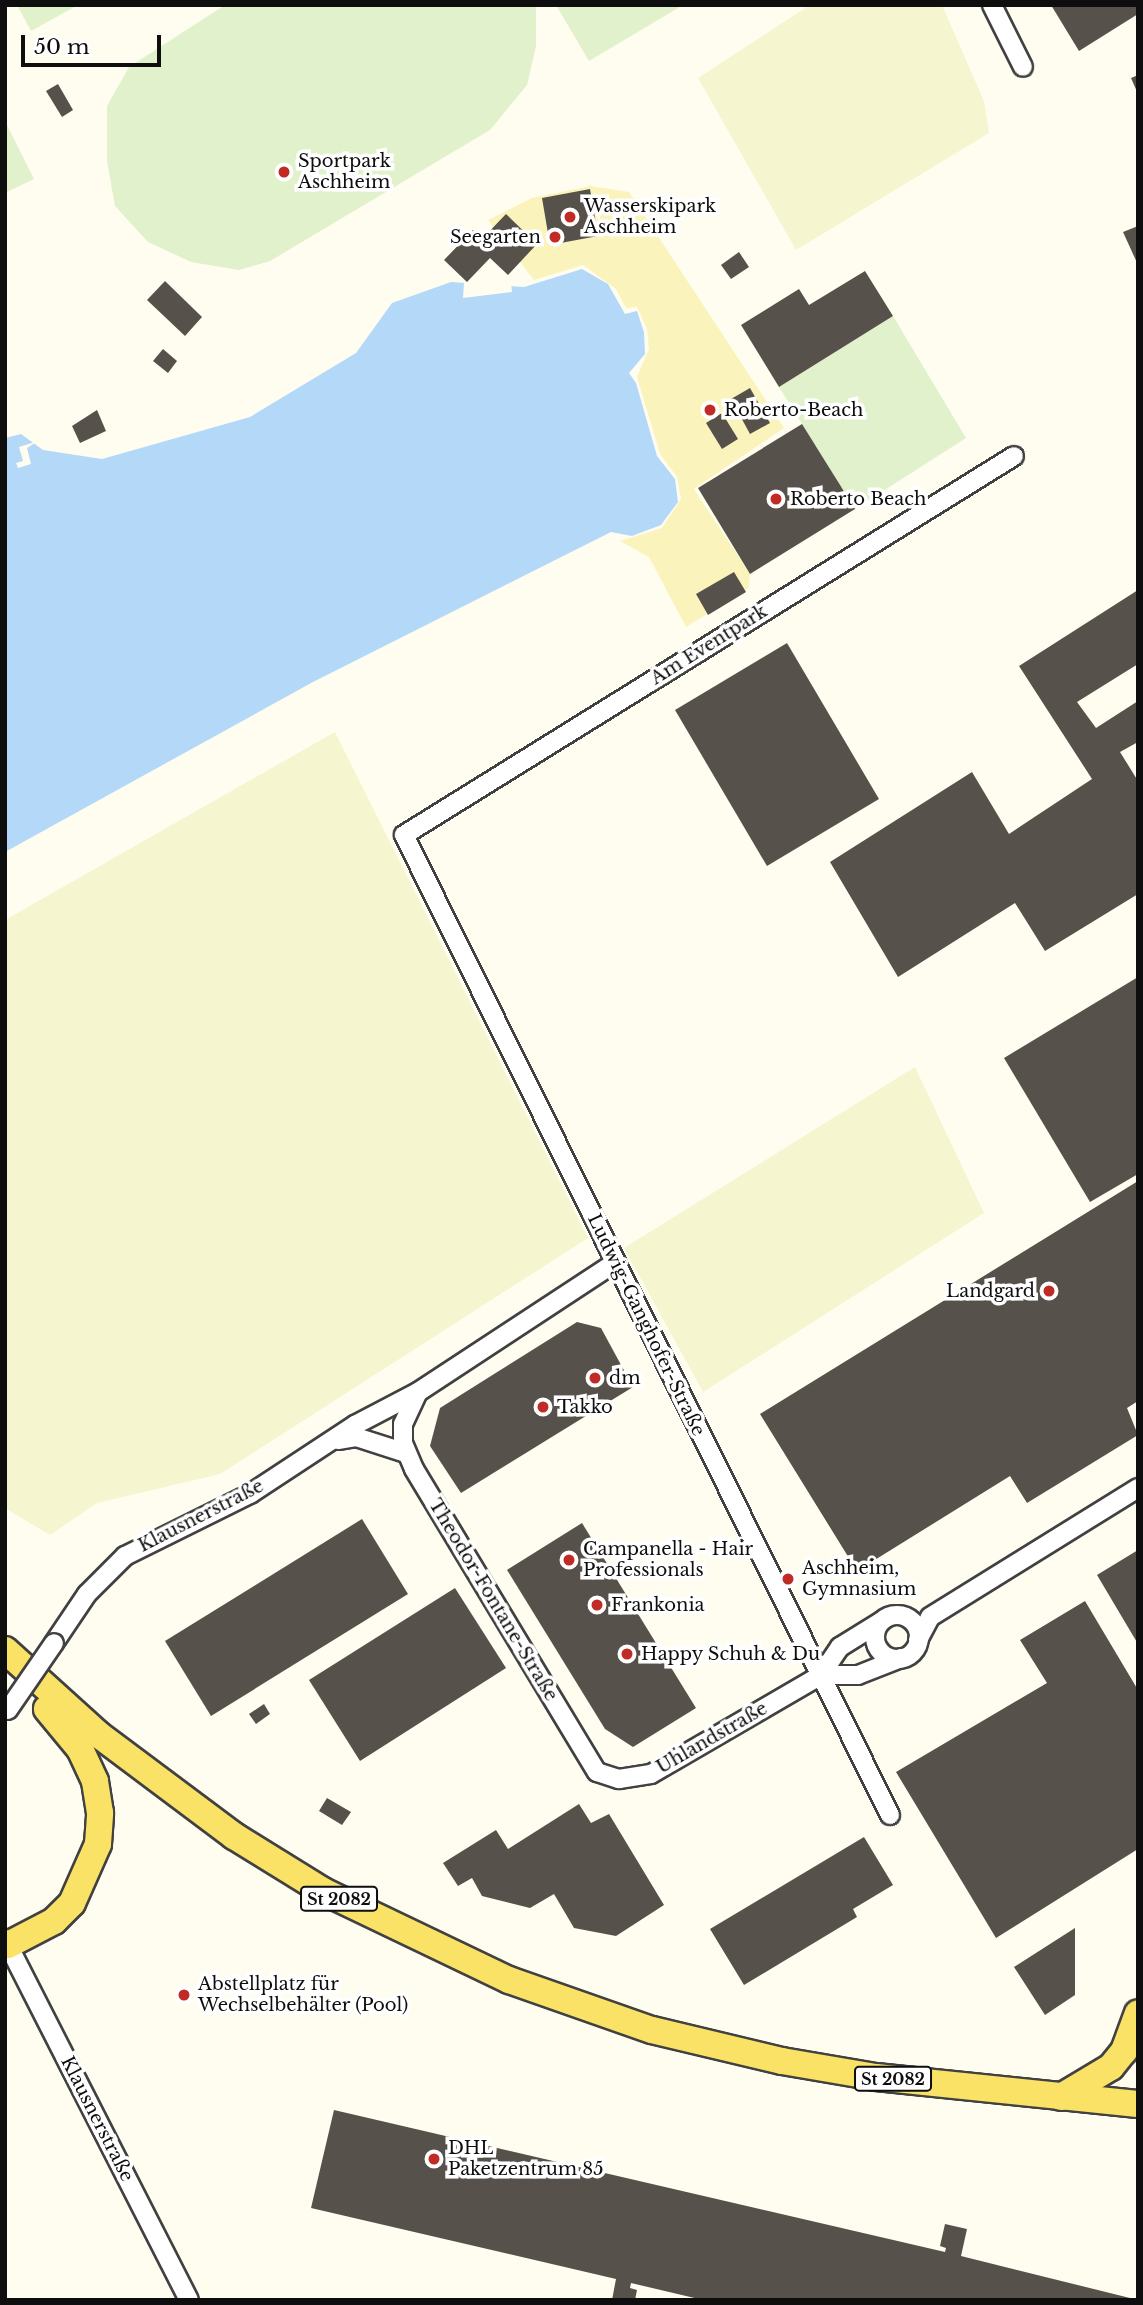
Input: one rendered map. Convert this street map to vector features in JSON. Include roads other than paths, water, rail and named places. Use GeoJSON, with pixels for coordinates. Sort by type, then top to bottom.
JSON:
{"type":"FeatureCollection","features":[{"type":"Feature","properties":{"kind":"main road","name":"St 2082"},"geometry":{"type":"LineString","coordinates":[[5,1650],[99,1735],[234,1836],[323,1891],[509,1980],[652,2030],[782,2061],[876,2077],[1138,2104]]}},
{"type":"Feature","properties":{"kind":"main road"},"geometry":{"type":"LineString","coordinates":[[5,1669],[64,1726],[80,1749],[95,1781],[100,1813],[99,1844],[72,1903],[54,1920],[7,1942]]}},
{"type":"Feature","properties":{"kind":"main road"},"geometry":{"type":"LineString","coordinates":[[1061,2098],[1111,2067],[1125,2051],[1138,2013]]}},
{"type":"Feature","properties":{"kind":"street"},"geometry":{"type":"LineString","coordinates":[[992,5],[1023,67]]}},
{"type":"Feature","properties":{"kind":"street","name":"Am Eventpark"},"geometry":{"type":"LineString","coordinates":[[404,835],[1014,456]]}},
{"type":"Feature","properties":{"kind":"street","name":"Ludwig-Ganghofer-Straße"},"geometry":{"type":"LineString","coordinates":[[404,835],[890,1815]]}},
{"type":"Feature","properties":{"kind":"street","name":"Klausnerstraße"},"geometry":{"type":"LineString","coordinates":[[7,1712],[87,1594],[125,1556],[210,1516],[338,1440],[355,1425],[418,1392],[616,1262]]}},
{"type":"Feature","properties":{"kind":"street","name":"Theodor-Fontane-Straße"},"geometry":{"type":"LineString","coordinates":[[418,1392],[403,1424],[406,1452],[597,1772]]}},
{"type":"Feature","properties":{"kind":"street"},"geometry":{"type":"LineString","coordinates":[[338,1440],[356,1437],[406,1452]]}},
{"type":"Feature","properties":{"kind":"street"},"geometry":{"type":"LineString","coordinates":[[821,1675],[858,1675],[912,1652],[930,1618],[1138,1488]]}},
{"type":"Feature","properties":{"kind":"street"},"geometry":{"type":"LineString","coordinates":[[901,1616],[914,1625],[918,1640]]}},
{"type":"Feature","properties":{"kind":"street","name":"Uhlandstraße"},"geometry":{"type":"LineString","coordinates":[[597,1772],[619,1779],[651,1774],[821,1675],[839,1647],[882,1621],[901,1616],[930,1618]]}},
{"type":"Feature","properties":{"kind":"street"},"geometry":{"type":"LineString","coordinates":[[882,1621],[876,1631],[877,1647],[885,1655],[901,1658]]}},
{"type":"Feature","properties":{"kind":"street","name":"Klausnerstraße"},"geometry":{"type":"LineString","coordinates":[[7,1942],[189,2300]]}},
{"type":"Feature","properties":{"kind":"water","name":"Wasserskipark Aschheim"},"geometry":{"type":"Polygon","coordinates":[[[582,269],[608,284],[625,314],[637,311],[644,332],[645,354],[629,373],[636,383],[657,456],[675,479],[678,502],[661,525],[632,536],[611,532],[313,682],[5,852],[5,438],[21,434],[43,450],[102,459],[250,417],[356,353],[392,303],[451,282],[524,287],[582,269]]]}},
{"type":"Feature","properties":{"kind":"place","name":"Sportpark Aschheim"},"geometry":{"type":"Point","coordinates":[284,172]}},
{"type":"Feature","properties":{"kind":"place","name":"Wasserskipark Aschheim"},"geometry":{"type":"Point","coordinates":[570,217]}},
{"type":"Feature","properties":{"kind":"place","name":"Seegarten"},"geometry":{"type":"Point","coordinates":[555,237]}},
{"type":"Feature","properties":{"kind":"place","name":"Roberto-Beach"},"geometry":{"type":"Point","coordinates":[710,410]}},
{"type":"Feature","properties":{"kind":"place","name":"Roberto Beach"},"geometry":{"type":"Point","coordinates":[776,499]}},
{"type":"Feature","properties":{"kind":"place","name":"Landgard"},"geometry":{"type":"Point","coordinates":[1049,1291]}},
{"type":"Feature","properties":{"kind":"place","name":"dm"},"geometry":{"type":"Point","coordinates":[595,1378]}},
{"type":"Feature","properties":{"kind":"place","name":"Takko"},"geometry":{"type":"Point","coordinates":[543,1407]}},
{"type":"Feature","properties":{"kind":"place","name":"Campanella - Hair Professionals"},"geometry":{"type":"Point","coordinates":[569,1560]}},
{"type":"Feature","properties":{"kind":"place","name":"Aschheim, Gymnasium"},"geometry":{"type":"Point","coordinates":[788,1579]}},
{"type":"Feature","properties":{"kind":"place","name":"Frankonia"},"geometry":{"type":"Point","coordinates":[597,1605]}},
{"type":"Feature","properties":{"kind":"place","name":"Happy Schuh & Du"},"geometry":{"type":"Point","coordinates":[627,1654]}},
{"type":"Feature","properties":{"kind":"place","name":"Abstellplatz für Wechselbehälter (Pool)"},"geometry":{"type":"Point","coordinates":[184,1995]}},
{"type":"Feature","properties":{"kind":"place","name":"DHL Paketzentrum 85"},"geometry":{"type":"Point","coordinates":[434,2159]}}]}
